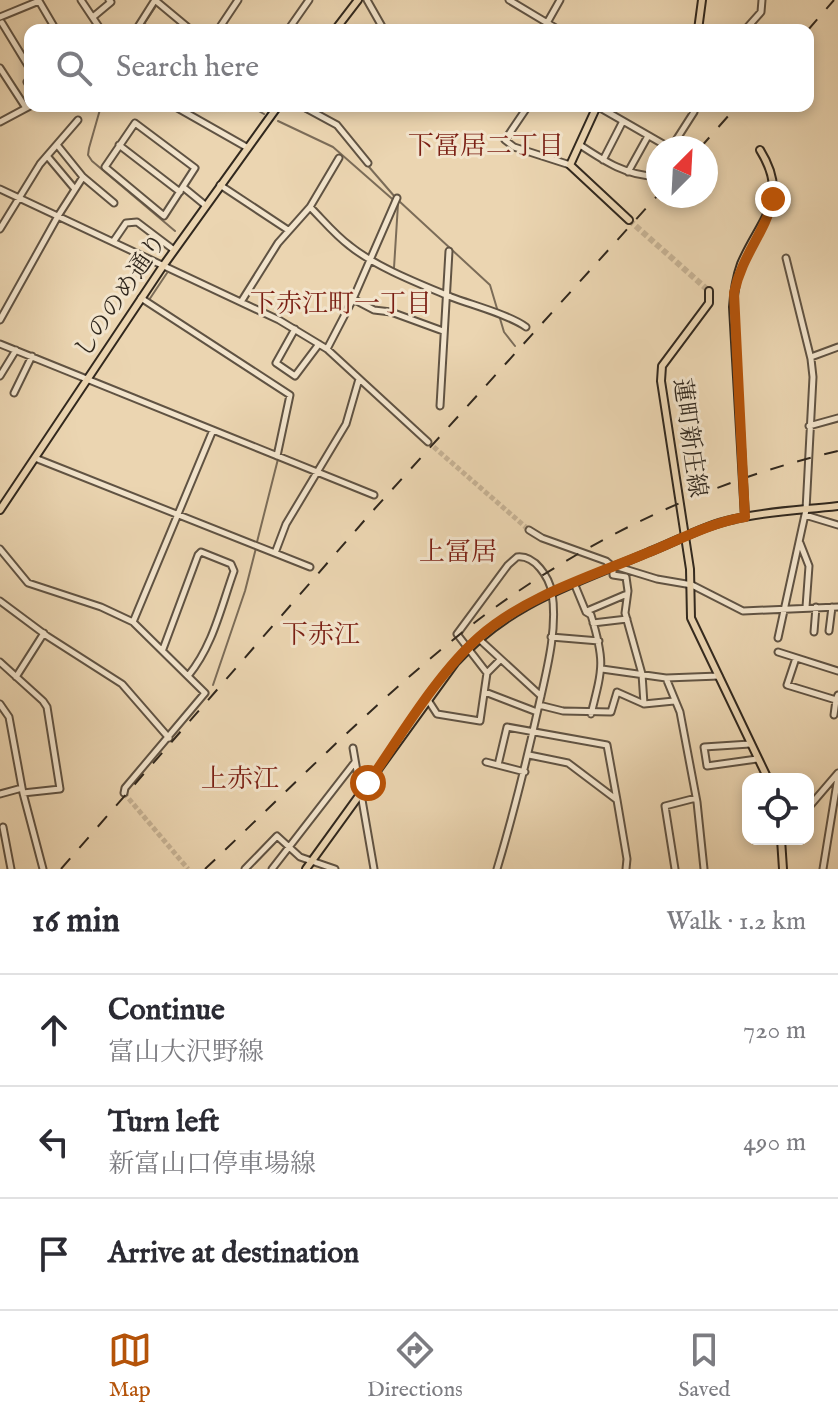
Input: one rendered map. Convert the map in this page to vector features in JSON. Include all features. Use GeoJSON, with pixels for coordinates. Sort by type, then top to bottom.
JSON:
{"type":"FeatureCollection","features":[{"type":"Feature","properties":{"kind":"main road"},"geometry":{"type":"LineString","coordinates":[[340,24],[358,0]]}},
{"type":"Feature","properties":{"kind":"main road"},"geometry":{"type":"LineString","coordinates":[[699,24],[702,0]]}},
{"type":"Feature","properties":{"kind":"main road","name":"しののめ通り"},"geometry":{"type":"LineString","coordinates":[[1,507],[205,205],[274,112]]}},
{"type":"Feature","properties":{"kind":"main road"},"geometry":{"type":"LineString","coordinates":[[594,112],[570,165],[629,220]]}},
{"type":"Feature","properties":{"kind":"main road"},"geometry":{"type":"LineString","coordinates":[[745,517],[733,307],[742,262],[765,223],[773,199],[770,165],[760,150]]}},
{"type":"Feature","properties":{"kind":"main road","name":"蓮町新庄線"},"geometry":{"type":"LineString","coordinates":[[709,291],[709,303],[662,366],[661,374],[692,585],[691,618],[765,773]]}},
{"type":"Feature","properties":{"kind":"main road"},"geometry":{"type":"LineString","coordinates":[[306,869],[428,699],[468,648],[499,622],[552,592],[711,526],[745,517],[838,506]]}},
{"type":"Feature","properties":{"kind":"main road"},"geometry":{"type":"LineString","coordinates":[[782,845],[783,869]]}},
{"type":"Feature","properties":{"kind":"street"},"geometry":{"type":"LineString","coordinates":[[81,0],[97,24]]}},
{"type":"Feature","properties":{"kind":"street"},"geometry":{"type":"LineString","coordinates":[[93,17],[111,2],[109,0]]}},
{"type":"Feature","properties":{"kind":"street"},"geometry":{"type":"LineString","coordinates":[[222,24],[238,0]]}},
{"type":"Feature","properties":{"kind":"street"},"geometry":{"type":"LineString","coordinates":[[292,24],[309,0]]}},
{"type":"Feature","properties":{"kind":"street"},"geometry":{"type":"LineString","coordinates":[[367,0],[381,24]]}},
{"type":"Feature","properties":{"kind":"street"},"geometry":{"type":"LineString","coordinates":[[509,0],[547,23],[560,0]]}},
{"type":"Feature","properties":{"kind":"street"},"geometry":{"type":"LineString","coordinates":[[750,24],[761,12],[762,0]]}},
{"type":"Feature","properties":{"kind":"street"},"geometry":{"type":"LineString","coordinates":[[24,59],[1,20],[39,1],[52,24]]}},
{"type":"Feature","properties":{"kind":"street"},"geometry":{"type":"LineString","coordinates":[[140,24],[156,1],[184,24]]}},
{"type":"Feature","properties":{"kind":"street"},"geometry":{"type":"LineString","coordinates":[[0,68],[24,101]]}},
{"type":"Feature","properties":{"kind":"street"},"geometry":{"type":"LineString","coordinates":[[1,119],[24,109]]}},
{"type":"Feature","properties":{"kind":"street"},"geometry":{"type":"LineString","coordinates":[[185,112],[248,148]]}},
{"type":"Feature","properties":{"kind":"street"},"geometry":{"type":"LineString","coordinates":[[313,112],[337,125],[368,163]]}},
{"type":"Feature","properties":{"kind":"street"},"geometry":{"type":"LineString","coordinates":[[524,112],[505,140],[514,147],[570,165]]}},
{"type":"Feature","properties":{"kind":"street"},"geometry":{"type":"LineString","coordinates":[[607,112],[648,136]]}},
{"type":"Feature","properties":{"kind":"street"},"geometry":{"type":"LineString","coordinates":[[679,136],[694,112]]}},
{"type":"Feature","properties":{"kind":"street"},"geometry":{"type":"LineString","coordinates":[[0,229],[40,164],[78,120]]}},
{"type":"Feature","properties":{"kind":"street"},"geometry":{"type":"LineString","coordinates":[[603,160],[623,121]]}},
{"type":"Feature","properties":{"kind":"street"},"geometry":{"type":"LineString","coordinates":[[135,123],[195,168],[182,190],[164,216],[105,167],[135,123]]}},
{"type":"Feature","properties":{"kind":"street"},"geometry":{"type":"LineString","coordinates":[[628,172],[646,140]]}},
{"type":"Feature","properties":{"kind":"street"},"geometry":{"type":"LineString","coordinates":[[119,145],[205,205]]}},
{"type":"Feature","properties":{"kind":"street"},"geometry":{"type":"LineString","coordinates":[[580,145],[628,172],[646,176]]}},
{"type":"Feature","properties":{"kind":"street"},"geometry":{"type":"LineString","coordinates":[[58,146],[83,177],[114,203]]}},
{"type":"Feature","properties":{"kind":"street"},"geometry":{"type":"LineString","coordinates":[[48,157],[74,188]]}},
{"type":"Feature","properties":{"kind":"street"},"geometry":{"type":"LineString","coordinates":[[241,302],[288,230],[310,207],[339,158]]}},
{"type":"Feature","properties":{"kind":"street"},"geometry":{"type":"LineString","coordinates":[[0,320],[83,177]]}},
{"type":"Feature","properties":{"kind":"street"},"geometry":{"type":"LineString","coordinates":[[220,185],[288,230]]}},
{"type":"Feature","properties":{"kind":"street"},"geometry":{"type":"LineString","coordinates":[[0,189],[295,329],[327,349],[428,442]]}},
{"type":"Feature","properties":{"kind":"street"},"geometry":{"type":"LineString","coordinates":[[327,349],[353,299],[397,198]]}},
{"type":"Feature","properties":{"kind":"street"},"geometry":{"type":"LineString","coordinates":[[310,207],[350,246],[370,259],[446,294],[501,316],[513,317],[526,327]]}},
{"type":"Feature","properties":{"kind":"street"},"geometry":{"type":"LineString","coordinates":[[113,242],[126,223],[137,222],[174,250]]}},
{"type":"Feature","properties":{"kind":"street"},"geometry":{"type":"LineString","coordinates":[[440,406],[449,251]]}},
{"type":"Feature","properties":{"kind":"street"},"geometry":{"type":"LineString","coordinates":[[778,638],[805,512],[813,377],[811,357],[786,258]]}},
{"type":"Feature","properties":{"kind":"street"},"geometry":{"type":"LineString","coordinates":[[141,298],[290,395],[277,456]]}},
{"type":"Feature","properties":{"kind":"street"},"geometry":{"type":"LineString","coordinates":[[353,299],[374,310],[391,312],[443,331]]}},
{"type":"Feature","properties":{"kind":"street"},"geometry":{"type":"LineString","coordinates":[[295,329],[276,363],[295,376],[319,344]]}},
{"type":"Feature","properties":{"kind":"street"},"geometry":{"type":"LineString","coordinates":[[0,344],[374,495]]}},
{"type":"Feature","properties":{"kind":"street"},"geometry":{"type":"LineString","coordinates":[[811,357],[838,347]]}},
{"type":"Feature","properties":{"kind":"street"},"geometry":{"type":"LineString","coordinates":[[0,376],[16,350]]}},
{"type":"Feature","properties":{"kind":"street"},"geometry":{"type":"LineString","coordinates":[[14,393],[32,356]]}},
{"type":"Feature","properties":{"kind":"street"},"geometry":{"type":"LineString","coordinates":[[275,553],[286,524],[346,424],[359,379]]}},
{"type":"Feature","properties":{"kind":"street"},"geometry":{"type":"LineString","coordinates":[[809,426],[838,418]]}},
{"type":"Feature","properties":{"kind":"street"},"geometry":{"type":"LineString","coordinates":[[133,622],[213,430]]}},
{"type":"Feature","properties":{"kind":"street"},"geometry":{"type":"LineString","coordinates":[[35,458],[310,567]]}},
{"type":"Feature","properties":{"kind":"street"},"geometry":{"type":"LineString","coordinates":[[805,512],[838,525]]}},
{"type":"Feature","properties":{"kind":"street"},"geometry":{"type":"LineString","coordinates":[[529,530],[542,538],[606,561],[613,567],[621,566],[657,579],[692,585],[743,611],[835,607],[829,631]]}},
{"type":"Feature","properties":{"kind":"street"},"geometry":{"type":"LineString","coordinates":[[799,538],[809,566],[806,607]]}},
{"type":"Feature","properties":{"kind":"street"},"geometry":{"type":"LineString","coordinates":[[0,549],[28,583],[101,607],[133,622],[205,693],[145,763],[124,793]]}},
{"type":"Feature","properties":{"kind":"street"},"geometry":{"type":"LineString","coordinates":[[163,649],[198,555],[201,552],[231,564],[234,571],[208,646],[202,660],[188,676]]}},
{"type":"Feature","properties":{"kind":"street"},"geometry":{"type":"LineString","coordinates":[[487,673],[457,634],[517,557],[532,559],[552,592],[551,637],[529,755],[497,869]]}},
{"type":"Feature","properties":{"kind":"street"},"geometry":{"type":"LineString","coordinates":[[613,567],[613,575],[626,577],[627,619],[642,674],[644,704]]}},
{"type":"Feature","properties":{"kind":"street"},"geometry":{"type":"LineString","coordinates":[[574,583],[586,612],[591,615],[599,641],[602,669],[591,714]]}},
{"type":"Feature","properties":{"kind":"street"},"geometry":{"type":"LineString","coordinates":[[586,612],[627,594]]}},
{"type":"Feature","properties":{"kind":"street"},"geometry":{"type":"LineString","coordinates":[[0,601],[122,684],[169,738]]}},
{"type":"Feature","properties":{"kind":"street"},"geometry":{"type":"LineString","coordinates":[[814,632],[816,607]]}},
{"type":"Feature","properties":{"kind":"street"},"geometry":{"type":"LineString","coordinates":[[593,623],[627,619]]}},
{"type":"Feature","properties":{"kind":"street"},"geometry":{"type":"LineString","coordinates":[[16,677],[44,633]]}},
{"type":"Feature","properties":{"kind":"street"},"geometry":{"type":"LineString","coordinates":[[551,637],[599,641]]}},
{"type":"Feature","properties":{"kind":"street"},"geometry":{"type":"LineString","coordinates":[[478,638],[541,696]]}},
{"type":"Feature","properties":{"kind":"street"},"geometry":{"type":"LineString","coordinates":[[778,652],[838,671]]}},
{"type":"Feature","properties":{"kind":"street"},"geometry":{"type":"LineString","coordinates":[[796,658],[787,685],[837,698],[834,715]]}},
{"type":"Feature","properties":{"kind":"street"},"geometry":{"type":"LineString","coordinates":[[428,699],[437,714],[480,721],[487,673],[500,660]]}},
{"type":"Feature","properties":{"kind":"street"},"geometry":{"type":"LineString","coordinates":[[0,662],[47,707],[60,784],[60,789],[0,794]]}},
{"type":"Feature","properties":{"kind":"street"},"geometry":{"type":"LineString","coordinates":[[602,669],[666,678],[719,676]]}},
{"type":"Feature","properties":{"kind":"street"},"geometry":{"type":"LineString","coordinates":[[666,678],[680,712],[696,798],[704,869]]}},
{"type":"Feature","properties":{"kind":"street"},"geometry":{"type":"LineString","coordinates":[[485,692],[538,709],[591,714],[611,712],[617,692],[644,704],[674,701]]}},
{"type":"Feature","properties":{"kind":"street"},"geometry":{"type":"LineString","coordinates":[[0,704],[9,717],[22,791],[43,869]]}},
{"type":"Feature","properties":{"kind":"street"},"geometry":{"type":"LineString","coordinates":[[498,765],[507,727],[607,745],[627,859],[626,869]]}},
{"type":"Feature","properties":{"kind":"street"},"geometry":{"type":"LineString","coordinates":[[750,744],[704,747],[707,766],[757,759]]}},
{"type":"Feature","properties":{"kind":"street"},"geometry":{"type":"LineString","coordinates":[[353,748],[374,869]]}},
{"type":"Feature","properties":{"kind":"street"},"geometry":{"type":"LineString","coordinates":[[529,755],[568,763],[617,800]]}},
{"type":"Feature","properties":{"kind":"street"},"geometry":{"type":"LineString","coordinates":[[272,869],[355,762]]}},
{"type":"Feature","properties":{"kind":"street"},"geometry":{"type":"LineString","coordinates":[[486,762],[525,772]]}},
{"type":"Feature","properties":{"kind":"street"},"geometry":{"type":"LineString","coordinates":[[814,801],[838,775]]}},
{"type":"Feature","properties":{"kind":"street"},"geometry":{"type":"LineString","coordinates":[[823,869],[838,775]]}},
{"type":"Feature","properties":{"kind":"street"},"geometry":{"type":"LineString","coordinates":[[675,869],[665,806],[696,798]]}},
{"type":"Feature","properties":{"kind":"street"},"geometry":{"type":"LineString","coordinates":[[3,827],[11,869]]}},
{"type":"Feature","properties":{"kind":"street"},"geometry":{"type":"LineString","coordinates":[[245,869],[277,836],[300,857],[335,869]]}},
{"type":"Feature","properties":{"kind":"waterway"},"geometry":{"type":"LineString","coordinates":[[144,24],[160,0]]}},
{"type":"Feature","properties":{"kind":"waterway"},"geometry":{"type":"LineString","coordinates":[[99,112],[88,155],[175,231]]}},
{"type":"Feature","properties":{"kind":"waterway"},"geometry":{"type":"LineString","coordinates":[[260,112],[264,114]]}},
{"type":"Feature","properties":{"kind":"waterway"},"geometry":{"type":"LineString","coordinates":[[307,112],[318,117]]}},
{"type":"Feature","properties":{"kind":"waterway"},"geometry":{"type":"LineString","coordinates":[[278,121],[333,147],[398,204],[394,268]]}},
{"type":"Feature","properties":{"kind":"waterway"},"geometry":{"type":"LineString","coordinates":[[331,123],[395,197]]}},
{"type":"Feature","properties":{"kind":"waterway"},"geometry":{"type":"LineString","coordinates":[[399,201],[490,285],[504,332],[515,346]]}},
{"type":"Feature","properties":{"kind":"waterway"},"geometry":{"type":"LineString","coordinates":[[167,273],[149,300],[293,395],[283,437]]}},
{"type":"Feature","properties":{"kind":"waterway"},"geometry":{"type":"LineString","coordinates":[[257,542],[278,459]]}},
{"type":"Feature","properties":{"kind":"waterway"},"geometry":{"type":"LineString","coordinates":[[213,685],[256,548]]}},
{"type":"Feature","properties":{"kind":"tunnel"},"geometry":{"type":"LineString","coordinates":[[629,220],[709,291]]}},
{"type":"Feature","properties":{"kind":"tunnel"},"geometry":{"type":"LineString","coordinates":[[428,442],[529,530]]}},
{"type":"Feature","properties":{"kind":"tunnel"},"geometry":{"type":"LineString","coordinates":[[124,793],[188,869]]}},
{"type":"Feature","properties":{"kind":"railway"},"geometry":{"type":"LineString","coordinates":[[813,24],[834,0]]}},
{"type":"Feature","properties":{"kind":"railway"},"geometry":{"type":"LineString","coordinates":[[711,136],[732,112]]}},
{"type":"Feature","properties":{"kind":"railway"},"geometry":{"type":"LineString","coordinates":[[61,869],[370,514],[646,208]]}},
{"type":"Feature","properties":{"kind":"railway"},"geometry":{"type":"LineString","coordinates":[[205,869],[407,679],[478,620],[519,591],[604,539],[649,517],[742,479],[838,451]]}},
{"type":"Feature","properties":{"kind":"district","name":"下冨居二丁目"},"geometry":{"type":"Point","coordinates":[486,146]}},
{"type":"Feature","properties":{"kind":"district","name":"下赤江町一丁目"},"geometry":{"type":"Point","coordinates":[341,304]}},
{"type":"Feature","properties":{"kind":"district","name":"上冨居"},"geometry":{"type":"Point","coordinates":[458,552]}},
{"type":"Feature","properties":{"kind":"district","name":"下赤江"},"geometry":{"type":"Point","coordinates":[321,635]}},
{"type":"Feature","properties":{"kind":"district","name":"上赤江"},"geometry":{"type":"Point","coordinates":[240,779]}},
{"type":"Feature","properties":{"kind":"route"},"geometry":{"type":"LineString","coordinates":[[368,783],[455,663],[478,638],[499,622],[533,600],[711,526],[745,517],[733,323],[734,293],[742,262],[765,223],[773,199]]}}]}
